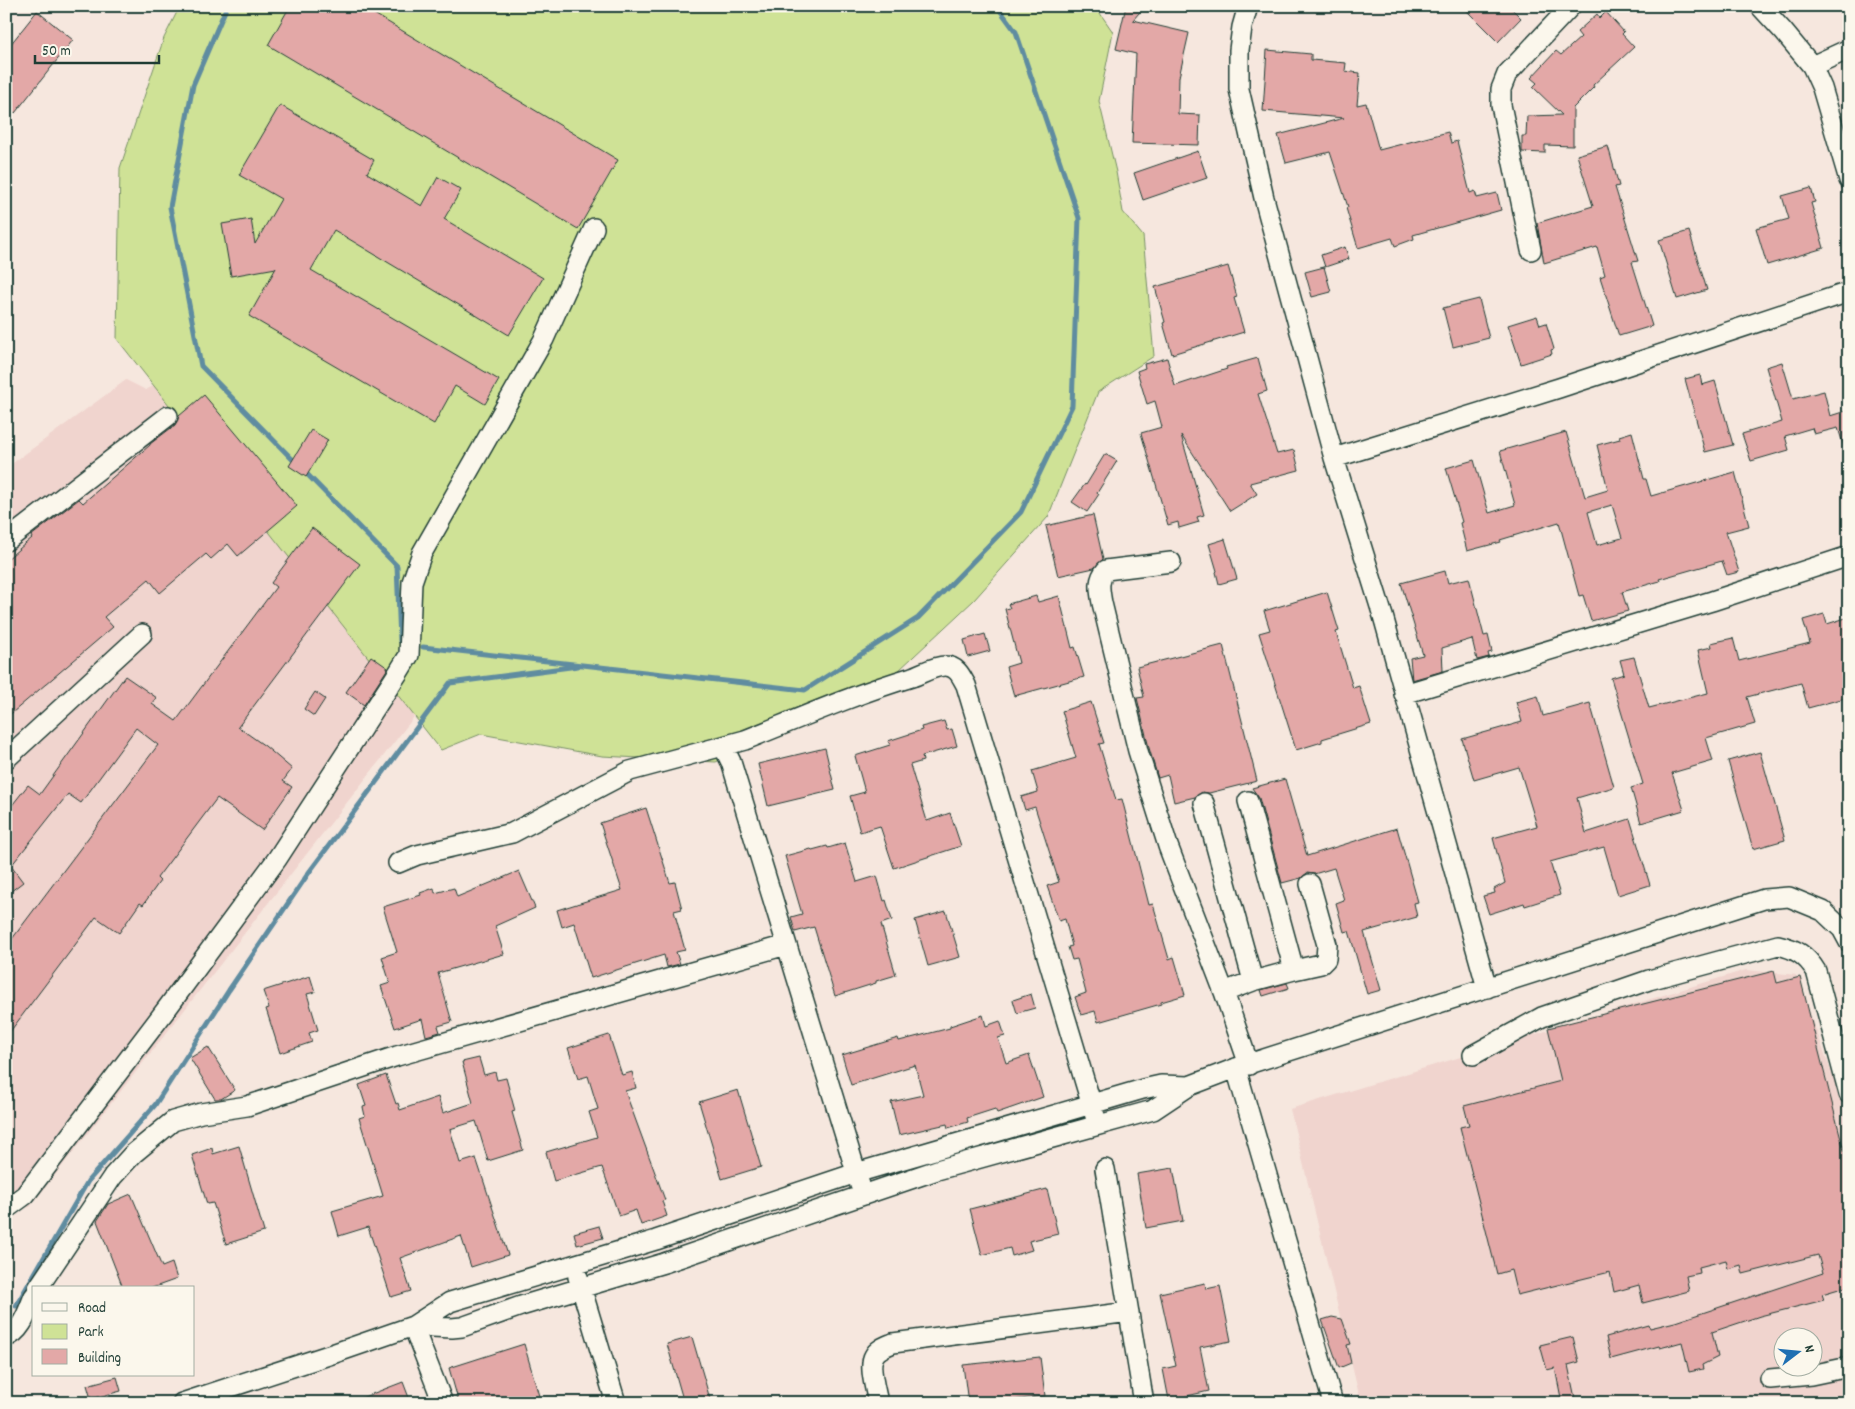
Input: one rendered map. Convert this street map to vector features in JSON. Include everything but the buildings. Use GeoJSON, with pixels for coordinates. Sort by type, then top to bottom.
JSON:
{"type":"FeatureCollection","features":[{"type":"Feature","properties":{"kind":"street"},"geometry":{"type":"LineString","coordinates":[[1248,6],[1241,35],[1239,89],[1264,198],[1334,458],[1383,616],[1487,988]]}},
{"type":"Feature","properties":{"kind":"street"},"geometry":{"type":"LineString","coordinates":[[1531,250],[1501,105],[1501,89],[1507,74],[1571,6]]}},
{"type":"Feature","properties":{"kind":"street"},"geometry":{"type":"LineString","coordinates":[[1760,6],[1812,66],[1822,88],[1849,180]]}},
{"type":"Feature","properties":{"kind":"street"},"geometry":{"type":"LineString","coordinates":[[1812,66],[1849,48]]}},
{"type":"Feature","properties":{"kind":"street"},"geometry":{"type":"LineString","coordinates":[[6,1210],[25,1195],[271,867],[409,655],[412,582],[422,553],[544,339],[594,228]]}},
{"type":"Feature","properties":{"kind":"street"},"geometry":{"type":"LineString","coordinates":[[1334,458],[1559,388],[1849,292]]}},
{"type":"Feature","properties":{"kind":"street"},"geometry":{"type":"LineString","coordinates":[[6,541],[168,416]]}},
{"type":"Feature","properties":{"kind":"street"},"geometry":{"type":"LineString","coordinates":[[1404,694],[1712,601],[1849,556]]}},
{"type":"Feature","properties":{"kind":"street"},"geometry":{"type":"LineString","coordinates":[[1171,562],[1106,570],[1101,576],[1100,583],[1102,603],[1138,751],[1168,846],[1224,992],[1242,1067],[1332,1403]]}},
{"type":"Feature","properties":{"kind":"street"},"geometry":{"type":"LineString","coordinates":[[6,759],[142,634]]}},
{"type":"Feature","properties":{"kind":"street"},"geometry":{"type":"LineString","coordinates":[[398,862],[418,855],[512,833],[630,771],[745,740],[881,686],[946,666],[960,673],[968,693],[1098,1126]]}},
{"type":"Feature","properties":{"kind":"street"},"geometry":{"type":"LineString","coordinates":[[723,746],[731,762],[771,888],[786,945],[863,1194]]}},
{"type":"Feature","properties":{"kind":"street"},"geometry":{"type":"LineString","coordinates":[[1248,801],[1294,970]]}},
{"type":"Feature","properties":{"kind":"street"},"geometry":{"type":"LineString","coordinates":[[1204,803],[1253,981]]}},
{"type":"Feature","properties":{"kind":"street"},"geometry":{"type":"LineString","coordinates":[[1224,992],[1253,981],[1320,964],[1326,959],[1327,946],[1310,884]]}},
{"type":"Feature","properties":{"kind":"street"},"geometry":{"type":"LineString","coordinates":[[413,1326],[462,1327],[521,1306],[664,1263],[937,1170],[1153,1110],[1189,1086],[1242,1067],[1764,899],[1789,897],[1823,911],[1842,929],[1849,942]]}},
{"type":"Feature","properties":{"kind":"street"},"geometry":{"type":"LineString","coordinates":[[1473,1055],[1542,1017],[1649,980],[1778,944],[1789,947],[1808,959],[1816,971],[1848,1092]]}},
{"type":"Feature","properties":{"kind":"street"},"geometry":{"type":"LineString","coordinates":[[39,1286],[113,1176],[133,1154],[173,1121],[201,1113],[247,1106],[397,1056],[786,945]]}},
{"type":"Feature","properties":{"kind":"street"},"geometry":{"type":"LineString","coordinates":[[182,1403],[335,1354],[413,1326],[450,1302],[656,1240],[856,1173],[1143,1089],[1161,1085],[1189,1086]]}},
{"type":"Feature","properties":{"kind":"street"},"geometry":{"type":"LineString","coordinates":[[1105,1170],[1144,1403]]}},
{"type":"Feature","properties":{"kind":"street"},"geometry":{"type":"LineString","coordinates":[[574,1264],[616,1403]]}},
{"type":"Feature","properties":{"kind":"street"},"geometry":{"type":"LineString","coordinates":[[6,1337],[13,1334],[24,1319],[32,1301]]}},
{"type":"Feature","properties":{"kind":"street"},"geometry":{"type":"LineString","coordinates":[[878,1403],[872,1366],[874,1355],[882,1347],[893,1343],[1128,1312]]}},
{"type":"Feature","properties":{"kind":"street"},"geometry":{"type":"LineString","coordinates":[[413,1326],[443,1403]]}},
{"type":"Feature","properties":{"kind":"street"},"geometry":{"type":"LineString","coordinates":[[1770,1379],[1811,1375],[1849,1367]]}},
{"type":"Feature","properties":{"kind":"shaded area"},"geometry":{"type":"Polygon","coordinates":[[[176,372],[422,619],[414,717],[30,1207],[6,1210],[6,468],[126,380],[146,390],[176,372]]]}},
{"type":"Feature","properties":{"kind":"shaded area"},"geometry":{"type":"Polygon","coordinates":[[[1746,970],[1796,975],[1849,1120],[1849,1403],[1361,1403],[1290,1109],[1746,970]]]}},
{"type":"Feature","properties":{"kind":"green space"},"geometry":{"type":"Polygon","coordinates":[[[180,6],[1095,6],[1113,32],[1099,101],[1116,172],[1123,212],[1143,236],[1154,356],[1098,392],[1048,517],[974,600],[898,671],[831,702],[716,762],[602,756],[481,734],[441,750],[117,339],[120,168],[164,38],[180,6]]]}},
{"type":"Feature","properties":{"kind":"waterway"},"geometry":{"type":"LineString","coordinates":[[227,6],[193,85],[170,207],[201,366],[297,464]]}},
{"type":"Feature","properties":{"kind":"waterway"},"geometry":{"type":"LineString","coordinates":[[423,647],[805,690],[918,618],[1021,512],[1072,406],[1079,218],[1016,32],[997,6]]}},
{"type":"Feature","properties":{"kind":"waterway"},"geometry":{"type":"LineString","coordinates":[[303,470],[397,566],[400,641]]}},
{"type":"Feature","properties":{"kind":"waterway"},"geometry":{"type":"LineString","coordinates":[[16,1306],[88,1181],[155,1105],[229,990],[310,871],[450,683],[578,666]]}}]}
